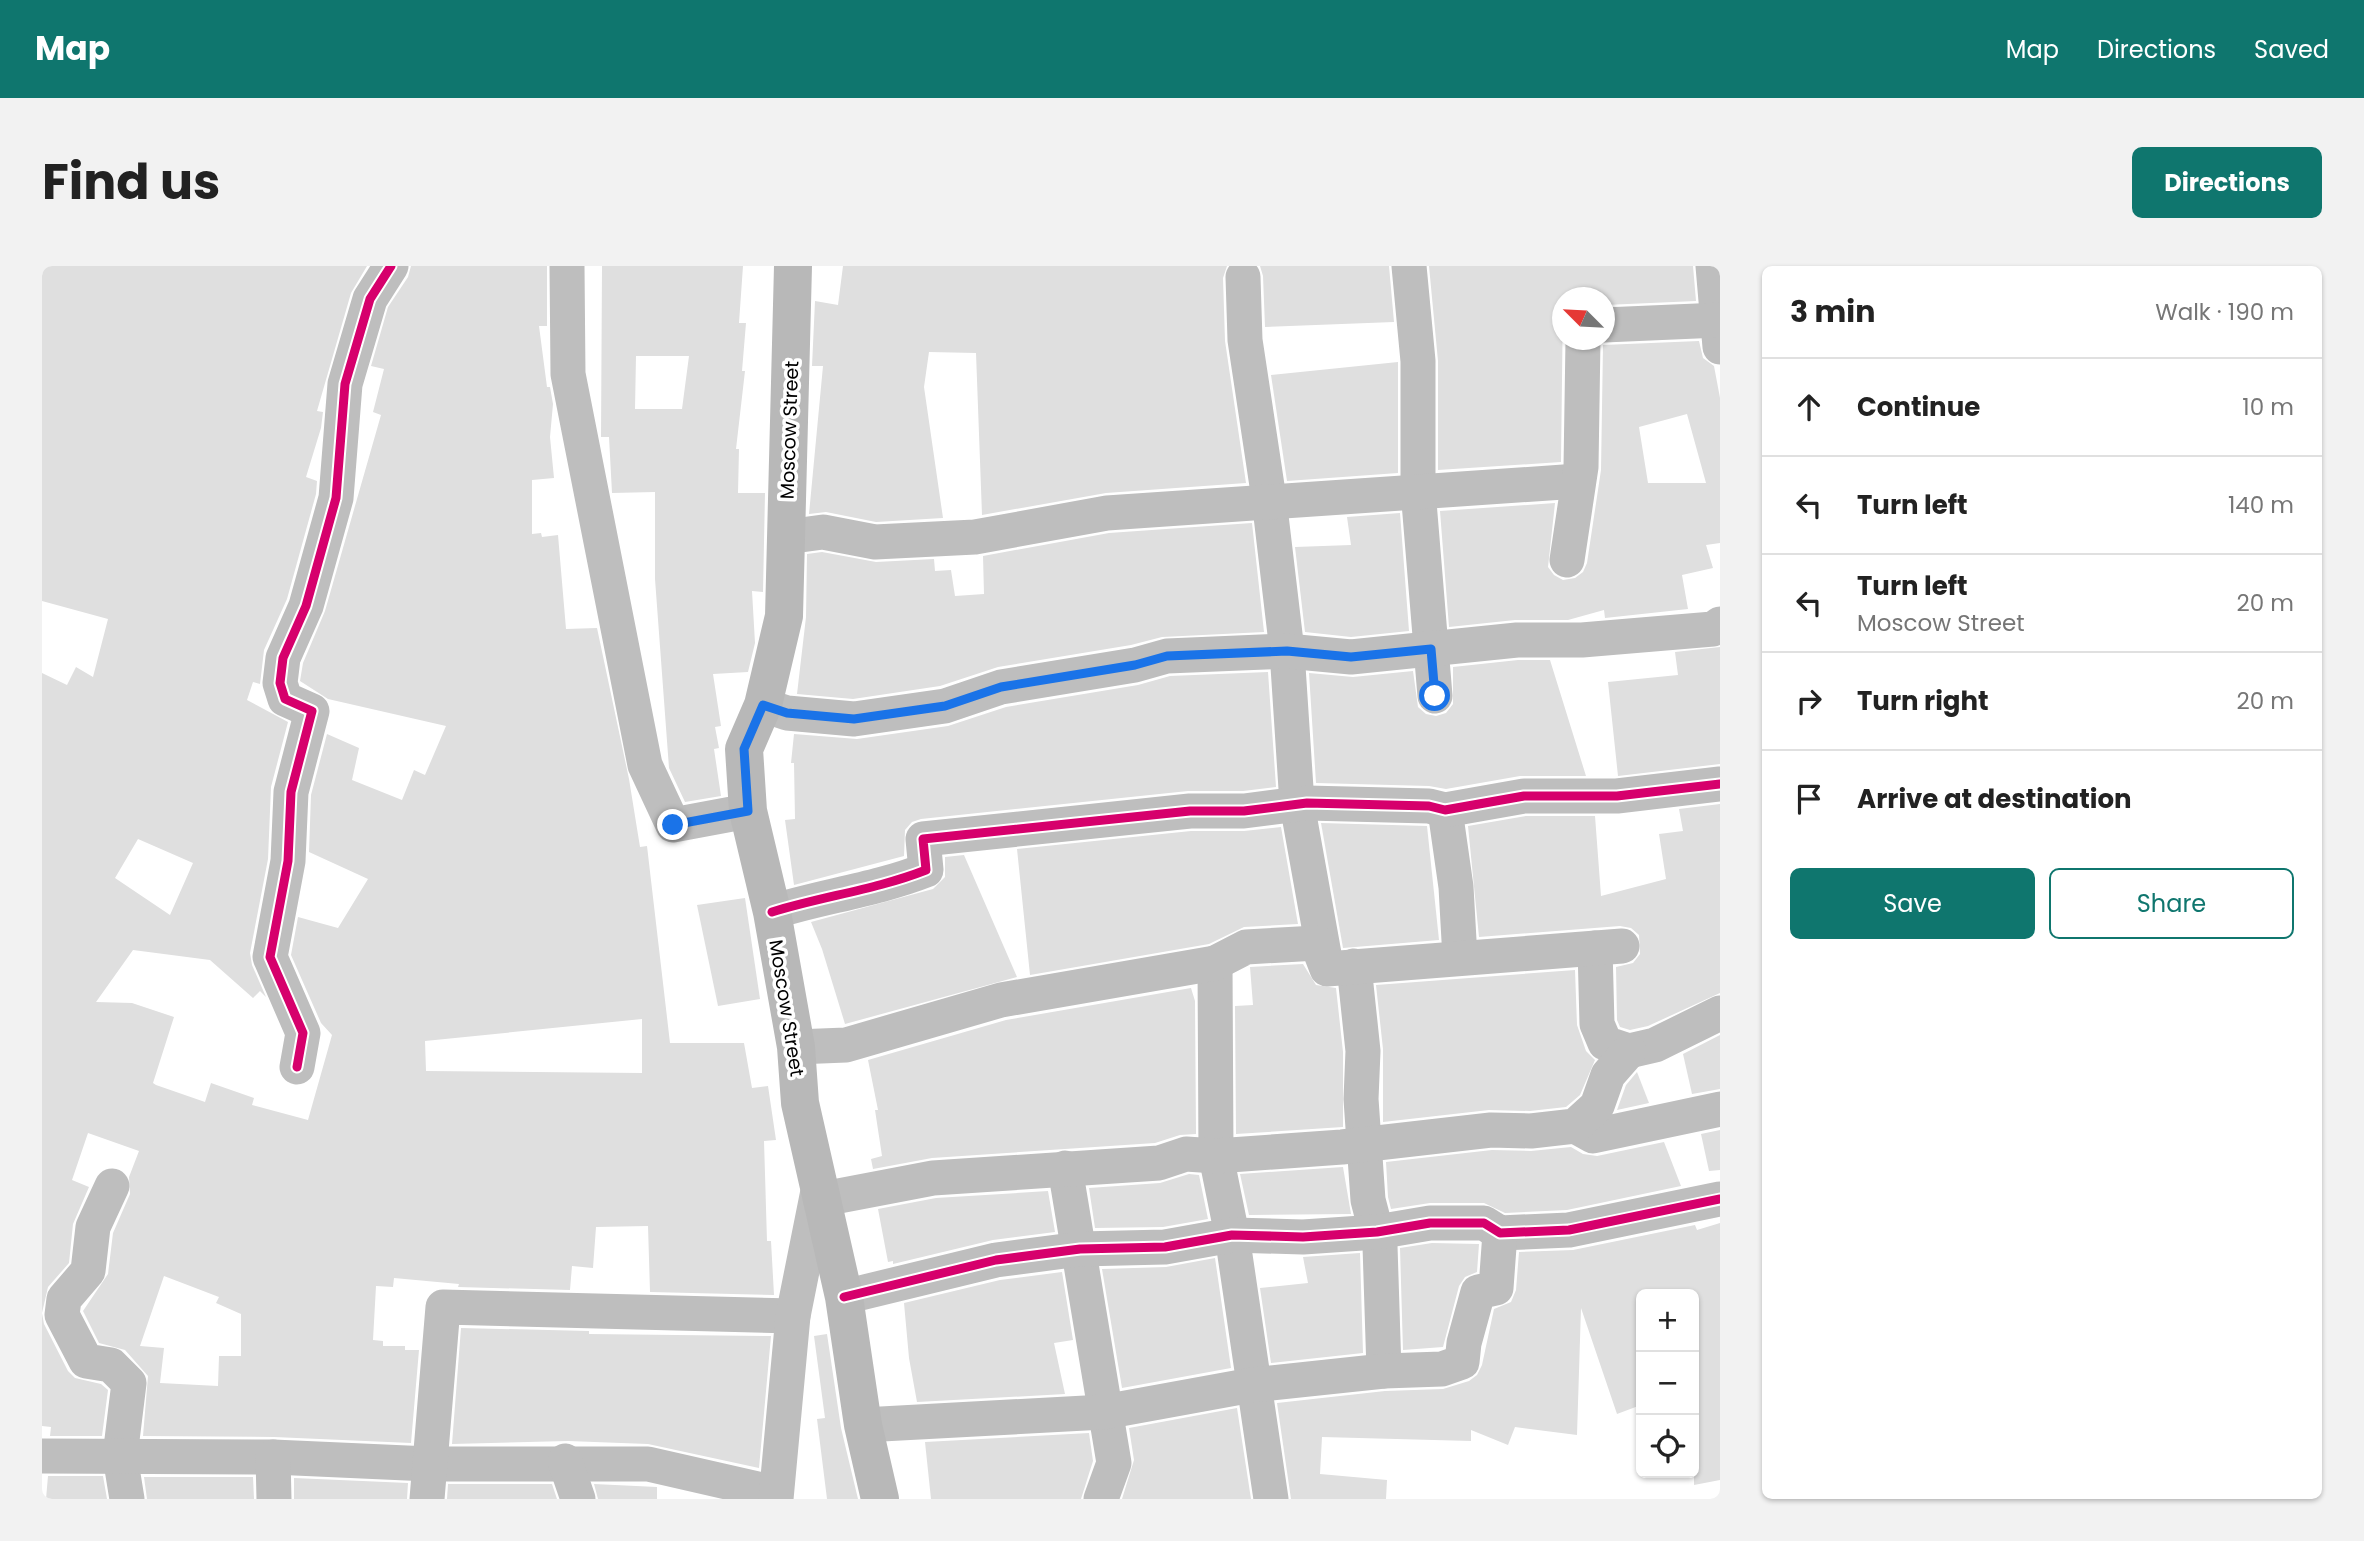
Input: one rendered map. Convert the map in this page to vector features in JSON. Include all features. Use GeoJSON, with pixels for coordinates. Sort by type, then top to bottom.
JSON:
{"type":"FeatureCollection","features":[{"type":"Feature","properties":{"kind":"main road","name":"Moscow Street"},"geometry":{"type":"LineString","coordinates":[[793,266],[784,616],[763,705],[744,749],[748,811],[772,912],[796,1047],[800,1103],[844,1297],[863,1425],[880,1499]]}},
{"type":"Feature","properties":{"kind":"street"},"geometry":{"type":"LineString","coordinates":[[297,1067],[303,1032],[270,957],[288,861],[291,792],[312,710],[285,699],[280,683],[283,658],[306,606],[336,498],[345,384],[370,299],[391,266]]}},
{"type":"Feature","properties":{"kind":"street"},"geometry":{"type":"LineString","coordinates":[[567,266],[568,374],[645,765],[673,825],[748,811]]}},
{"type":"Feature","properties":{"kind":"street"},"geometry":{"type":"LineString","coordinates":[[1409,266],[1418,361],[1418,490],[1435,696]]}},
{"type":"Feature","properties":{"kind":"street"},"geometry":{"type":"LineString","coordinates":[[1615,325],[1719,329],[1713,266]]}},
{"type":"Feature","properties":{"kind":"street"},"geometry":{"type":"LineString","coordinates":[[1243,277],[1245,340],[1269,499],[1287,651],[1297,804],[1363,1051],[1361,1099],[1364,1145],[1368,1200],[1380,1246],[1384,1371]]}},
{"type":"Feature","properties":{"kind":"street"},"geometry":{"type":"LineString","coordinates":[[1567,560],[1578,481],[1583,350]]}},
{"type":"Feature","properties":{"kind":"street"},"geometry":{"type":"LineString","coordinates":[[786,537],[823,532],[875,542],[975,537],[1107,513],[1269,499],[1578,481]]}},
{"type":"Feature","properties":{"kind":"street"},"geometry":{"type":"LineString","coordinates":[[763,705],[787,713],[854,719],[945,706],[1001,687],[1135,665],[1167,656],[1287,651],[1351,657],[1517,640],[1582,640],[1700,630],[1720,624]]}},
{"type":"Feature","properties":{"kind":"street"},"geometry":{"type":"LineString","coordinates":[[772,912],[808,900],[886,886],[926,870],[922,839],[1190,811],[1244,811],[1297,804],[1429,806],[1445,810],[1524,796],[1617,796],[1720,784]]}},
{"type":"Feature","properties":{"kind":"street"},"geometry":{"type":"LineString","coordinates":[[1445,810],[1456,887],[1460,958]]}},
{"type":"Feature","properties":{"kind":"street"},"geometry":{"type":"LineString","coordinates":[[796,1047],[846,1045],[1001,1000],[1215,963],[1246,947],[1317,943],[1340,968]]}},
{"type":"Feature","properties":{"kind":"street"},"geometry":{"type":"LineString","coordinates":[[1340,968],[1609,947],[1597,1024],[1605,1043],[1629,1051],[1656,1045],[1720,1013]]}},
{"type":"Feature","properties":{"kind":"street"},"geometry":{"type":"LineString","coordinates":[[1215,963],[1216,1156],[1232,1236],[1271,1499]]}},
{"type":"Feature","properties":{"kind":"street"},"geometry":{"type":"LineString","coordinates":[[42,1456],[273,1457],[429,1464],[565,1461],[649,1464],[775,1496],[793,1316],[821,1193],[933,1178],[1159,1163],[1186,1154],[1216,1156],[1364,1145],[1491,1130],[1531,1131],[1575,1126],[1597,1107],[1608,1075],[1629,1051]]}},
{"type":"Feature","properties":{"kind":"street"},"geometry":{"type":"LineString","coordinates":[[1575,1126],[1593,1136],[1720,1109]]}},
{"type":"Feature","properties":{"kind":"street"},"geometry":{"type":"LineString","coordinates":[[1065,1168],[1114,1463],[1101,1499]]}},
{"type":"Feature","properties":{"kind":"street"},"geometry":{"type":"LineString","coordinates":[[112,1186],[93,1227],[88,1271],[64,1299],[62,1315],[86,1361],[111,1365],[129,1383],[120,1456],[127,1499]]}},
{"type":"Feature","properties":{"kind":"street"},"geometry":{"type":"LineString","coordinates":[[844,1297],[996,1261],[1080,1249],[1165,1247],[1232,1236],[1303,1237],[1377,1232],[1430,1223],[1485,1223],[1500,1233],[1569,1230],[1720,1199]]}},
{"type":"Feature","properties":{"kind":"street"},"geometry":{"type":"LineString","coordinates":[[863,1425],[1104,1412],[1252,1385],[1384,1371],[1442,1369],[1462,1362],[1464,1343],[1478,1292],[1496,1287],[1500,1233]]}},
{"type":"Feature","properties":{"kind":"street"},"geometry":{"type":"LineString","coordinates":[[427,1499],[443,1307],[793,1316]]}},
{"type":"Feature","properties":{"kind":"street"},"geometry":{"type":"LineString","coordinates":[[273,1457],[274,1499]]}},
{"type":"Feature","properties":{"kind":"street"},"geometry":{"type":"LineString","coordinates":[[565,1461],[578,1499]]}},
{"type":"Feature","properties":{"kind":"building"},"geometry":{"type":"Polygon","coordinates":[[[42,266],[367,266],[351,293],[317,411],[323,412],[321,428],[306,477],[317,481],[316,494],[287,599],[264,650],[260,684],[253,682],[247,700],[288,722],[271,787],[268,859],[250,953],[252,965],[266,997],[260,991],[253,998],[210,960],[133,950],[96,1002],[132,1003],[174,1017],[153,1083],[156,1085],[205,1102],[211,1083],[254,1098],[252,1105],[308,1120],[332,1035],[321,1023],[291,955],[298,917],[338,928],[368,879],[309,852],[311,795],[327,734],[359,748],[352,780],[402,800],[414,770],[425,775],[446,726],[328,699],[300,681],[303,663],[325,611],[381,415],[373,412],[384,369],[371,366],[388,307],[408,277],[411,266],[547,266],[547,326],[539,326],[547,387],[550,387],[553,404],[550,437],[554,478],[532,480],[532,534],[541,533],[542,537],[558,535],[566,629],[597,628],[629,779],[640,847],[647,846],[670,1043],[744,1043],[752,1088],[768,1086],[776,1140],[764,1141],[767,1241],[771,1241],[774,1295],[650,1292],[648,1226],[596,1227],[593,1268],[572,1266],[570,1290],[458,1287],[459,1284],[394,1278],[393,1287],[376,1286],[373,1340],[383,1341],[383,1346],[405,1346],[405,1350],[419,1350],[411,1443],[274,1437],[143,1436],[148,1376],[125,1350],[99,1343],[83,1311],[108,1274],[113,1233],[130,1194],[129,1177],[139,1151],[88,1133],[72,1180],[89,1187],[73,1224],[69,1263],[48,1287],[42,1313],[42,673],[67,685],[76,667],[93,677],[108,619],[42,601],[42,266]],[[138,839],[115,878],[170,915],[193,863],[138,839]],[[642,1019],[425,1041],[426,1071],[642,1073],[642,1019]],[[164,1276],[140,1346],[164,1348],[160,1383],[218,1386],[219,1356],[241,1356],[241,1314],[216,1303],[219,1297],[164,1276]]]}},
{"type":"Feature","properties":{"kind":"building"},"geometry":{"type":"Polygon","coordinates":[[[602,266],[743,266],[739,323],[746,323],[742,371],[745,371],[736,449],[739,449],[738,493],[765,493],[763,592],[752,591],[755,643],[748,672],[713,674],[721,726],[715,727],[719,748],[714,749],[721,796],[685,802],[669,768],[655,579],[655,492],[612,493],[609,437],[601,437],[602,266]],[[636,356],[635,409],[682,409],[689,356],[636,356]]]}},
{"type":"Feature","properties":{"kind":"building"},"geometry":{"type":"Polygon","coordinates":[[[843,266],[1227,266],[1223,278],[1225,341],[1246,483],[1106,493],[982,515],[976,353],[929,352],[924,387],[943,518],[876,522],[826,512],[809,514],[823,366],[812,366],[815,301],[838,305],[843,266]]]}},
{"type":"Feature","properties":{"kind":"building"},"geometry":{"type":"Polygon","coordinates":[[[1260,266],[1389,266],[1394,322],[1265,327],[1263,276],[1260,266]]]}},
{"type":"Feature","properties":{"kind":"building"},"geometry":{"type":"Polygon","coordinates":[[[1429,266],[1693,266],[1696,301],[1615,305],[1615,287],[1552,287],[1552,350],[1562,350],[1561,462],[1438,470],[1438,361],[1429,266]]]}},
{"type":"Feature","properties":{"kind":"building"},"geometry":{"type":"Polygon","coordinates":[[[1699,341],[1703,358],[1714,366],[1720,398],[1720,543],[1706,545],[1713,568],[1682,575],[1688,609],[1605,618],[1604,610],[1568,620],[1515,620],[1449,627],[1440,511],[1555,503],[1548,567],[1554,575],[1563,580],[1575,578],[1583,572],[1587,563],[1601,470],[1603,350],[1615,350],[1615,344],[1699,341]],[[1687,414],[1639,427],[1648,483],[1706,483],[1687,414]]]}},
{"type":"Feature","properties":{"kind":"building"},"geometry":{"type":"Polygon","coordinates":[[[1398,362],[1398,473],[1287,481],[1271,375],[1398,362]]]}},
{"type":"Feature","properties":{"kind":"building"},"geometry":{"type":"Polygon","coordinates":[[[1400,513],[1409,631],[1351,637],[1305,632],[1295,547],[1351,545],[1347,517],[1400,513]]]}},
{"type":"Feature","properties":{"kind":"building"},"geometry":{"type":"Polygon","coordinates":[[[1252,523],[1264,632],[1162,637],[1131,645],[998,667],[940,686],[853,699],[797,694],[806,617],[807,554],[822,552],[876,562],[934,559],[935,571],[951,570],[955,596],[984,594],[983,556],[1109,533],[1252,523]]]}},
{"type":"Feature","properties":{"kind":"building"},"geometry":{"type":"Polygon","coordinates":[[[1720,647],[1720,764],[1618,776],[1608,682],[1678,675],[1675,652],[1720,647]]]}},
{"type":"Feature","properties":{"kind":"building"},"geometry":{"type":"Polygon","coordinates":[[[1518,660],[1550,660],[1586,776],[1520,776],[1446,789],[1429,786],[1316,783],[1309,673],[1353,677],[1413,671],[1418,707],[1426,714],[1436,716],[1446,713],[1453,704],[1453,667],[1518,660]]]}},
{"type":"Feature","properties":{"kind":"building"},"geometry":{"type":"Polygon","coordinates":[[[1268,672],[1276,787],[1243,791],[1188,791],[921,819],[912,822],[905,830],[904,856],[794,885],[785,820],[795,819],[794,763],[791,763],[794,734],[857,739],[948,726],[1006,707],[1138,685],[1170,676],[1268,672]]]}},
{"type":"Feature","properties":{"kind":"building"},"geometry":{"type":"Polygon","coordinates":[[[1720,804],[1720,993],[1648,1026],[1630,1030],[1620,1027],[1617,1020],[1616,967],[1633,963],[1640,954],[1639,935],[1631,928],[1620,926],[1479,937],[1468,826],[1526,816],[1595,816],[1601,896],[1666,879],[1659,834],[1683,831],[1679,809],[1720,804]]]}},
{"type":"Feature","properties":{"kind":"building"},"geometry":{"type":"Polygon","coordinates":[[[1321,823],[1427,826],[1439,940],[1343,948],[1321,823]]]}},
{"type":"Feature","properties":{"kind":"building"},"geometry":{"type":"Polygon","coordinates":[[[1281,827],[1298,924],[1244,927],[1209,944],[1030,975],[1017,849],[1191,831],[1244,831],[1281,827]]]}},
{"type":"Feature","properties":{"kind":"building"},"geometry":{"type":"Polygon","coordinates":[[[964,855],[1017,977],[845,1024],[811,922],[933,889],[945,877],[945,857],[964,855]]]}},
{"type":"Feature","properties":{"kind":"building"},"geometry":{"type":"Polygon","coordinates":[[[745,898],[760,999],[718,1006],[697,905],[745,898]]]}},
{"type":"Feature","properties":{"kind":"building"},"geometry":{"type":"Polygon","coordinates":[[[1303,964],[1316,985],[1336,988],[1343,1052],[1343,1127],[1236,1134],[1235,1006],[1253,1005],[1250,967],[1303,964]]]}},
{"type":"Feature","properties":{"kind":"building"},"geometry":{"type":"Polygon","coordinates":[[[1575,970],[1577,1025],[1586,1051],[1595,1060],[1580,1095],[1566,1107],[1530,1111],[1489,1110],[1383,1122],[1383,1049],[1376,985],[1575,970]]]}},
{"type":"Feature","properties":{"kind":"building"},"geometry":{"type":"Polygon","coordinates":[[[1191,988],[1195,1001],[1196,1134],[1180,1135],[1155,1143],[932,1158],[873,1169],[871,1159],[882,1156],[875,1110],[878,1110],[868,1060],[1006,1020],[1191,988]]]}},
{"type":"Feature","properties":{"kind":"building"},"geometry":{"type":"Polygon","coordinates":[[[1720,1035],[1720,1089],[1692,1094],[1683,1054],[1720,1035]]]}},
{"type":"Feature","properties":{"kind":"building"},"geometry":{"type":"Polygon","coordinates":[[[1637,1072],[1649,1103],[1617,1110],[1626,1085],[1637,1072]]]}},
{"type":"Feature","properties":{"kind":"building"},"geometry":{"type":"Polygon","coordinates":[[[1720,1130],[1720,1170],[1709,1171],[1701,1134],[1720,1130]]]}},
{"type":"Feature","properties":{"kind":"building"},"geometry":{"type":"Polygon","coordinates":[[[1664,1142],[1681,1186],[1567,1210],[1505,1213],[1484,1203],[1430,1203],[1391,1209],[1388,1197],[1386,1162],[1492,1150],[1531,1151],[1571,1147],[1583,1154],[1597,1156],[1664,1142]]]}},
{"type":"Feature","properties":{"kind":"building"},"geometry":{"type":"Polygon","coordinates":[[[1343,1167],[1351,1214],[1249,1215],[1240,1174],[1343,1167]]]}},
{"type":"Feature","properties":{"kind":"building"},"geometry":{"type":"Polygon","coordinates":[[[1189,1174],[1199,1175],[1208,1219],[1163,1227],[1095,1228],[1089,1188],[1160,1183],[1189,1174]]]}},
{"type":"Feature","properties":{"kind":"building"},"geometry":{"type":"Polygon","coordinates":[[[1048,1191],[1055,1232],[993,1240],[893,1264],[893,1261],[888,1262],[878,1209],[936,1198],[1048,1191]]]}},
{"type":"Feature","properties":{"kind":"building"},"geometry":{"type":"Polygon","coordinates":[[[1720,1223],[1720,1480],[1694,1485],[1694,1478],[1699,1478],[1699,1289],[1636,1289],[1636,1407],[1617,1414],[1581,1308],[1577,1435],[1515,1427],[1508,1445],[1471,1430],[1471,1441],[1322,1437],[1320,1474],[1387,1480],[1386,1499],[1291,1499],[1277,1403],[1385,1391],[1443,1389],[1469,1381],[1477,1375],[1482,1365],[1494,1309],[1511,1302],[1516,1290],[1519,1252],[1573,1250],[1695,1225],[1697,1230],[1720,1223]]]}},
{"type":"Feature","properties":{"kind":"building"},"geometry":{"type":"Polygon","coordinates":[[[1432,1243],[1479,1244],[1477,1272],[1465,1277],[1459,1286],[1443,1347],[1403,1350],[1400,1248],[1432,1243]]]}},
{"type":"Feature","properties":{"kind":"building"},"geometry":{"type":"Polygon","coordinates":[[[1360,1253],[1363,1353],[1271,1363],[1260,1288],[1308,1283],[1303,1257],[1360,1253]]]}},
{"type":"Feature","properties":{"kind":"building"},"geometry":{"type":"Polygon","coordinates":[[[1215,1258],[1231,1368],[1122,1388],[1102,1269],[1166,1267],[1215,1258]]]}},
{"type":"Feature","properties":{"kind":"building"},"geometry":{"type":"Polygon","coordinates":[[[1062,1272],[1073,1340],[1054,1343],[1065,1394],[917,1402],[909,1358],[904,1303],[1000,1280],[1062,1272]]]}},
{"type":"Feature","properties":{"kind":"building"},"geometry":{"type":"Polygon","coordinates":[[[42,1313],[44,1324],[68,1371],[75,1378],[101,1384],[108,1390],[102,1436],[50,1436],[51,1427],[42,1426],[42,1313]]]}},
{"type":"Feature","properties":{"kind":"building"},"geometry":{"type":"Polygon","coordinates":[[[461,1328],[589,1331],[589,1334],[771,1336],[759,1468],[648,1444],[568,1441],[452,1444],[461,1328]]]}},
{"type":"Feature","properties":{"kind":"building"},"geometry":{"type":"Polygon","coordinates":[[[827,1334],[841,1428],[858,1499],[827,1499],[817,1419],[825,1418],[814,1336],[827,1334]]]}},
{"type":"Feature","properties":{"kind":"building"},"geometry":{"type":"Polygon","coordinates":[[[1237,1408],[1251,1499],[1122,1499],[1134,1460],[1129,1428],[1237,1408]]]}},
{"type":"Feature","properties":{"kind":"building"},"geometry":{"type":"Polygon","coordinates":[[[1089,1433],[1093,1461],[1081,1499],[931,1499],[925,1442],[1089,1433]]]}},
{"type":"Feature","properties":{"kind":"building"},"geometry":{"type":"Polygon","coordinates":[[[48,1476],[103,1476],[107,1499],[46,1499],[48,1476]]]}},
{"type":"Feature","properties":{"kind":"building"},"geometry":{"type":"Polygon","coordinates":[[[144,1477],[253,1477],[254,1499],[147,1499],[144,1477]]]}},
{"type":"Feature","properties":{"kind":"building"},"geometry":{"type":"Polygon","coordinates":[[[294,1478],[408,1483],[407,1499],[294,1499],[294,1478]]]}},
{"type":"Feature","properties":{"kind":"building"},"geometry":{"type":"Polygon","coordinates":[[[448,1484],[552,1484],[557,1499],[447,1499],[448,1484]]]}},
{"type":"Feature","properties":{"kind":"building"},"geometry":{"type":"Polygon","coordinates":[[[594,1484],[657,1487],[657,1499],[598,1499],[594,1484]]]}},
{"type":"Feature","properties":{"kind":"cycle path"},"geometry":{"type":"LineString","coordinates":[[297,1067],[303,1033],[270,957],[288,861],[291,792],[312,711],[285,699],[280,683],[283,658],[306,606],[336,498],[345,384],[370,299],[391,266]]}},
{"type":"Feature","properties":{"kind":"cycle path"},"geometry":{"type":"LineString","coordinates":[[772,912],[888,883],[926,870],[923,839],[1190,811],[1244,811],[1307,803],[1429,806],[1445,810],[1524,796],[1617,796],[1720,784]]}},
{"type":"Feature","properties":{"kind":"cycle path"},"geometry":{"type":"LineString","coordinates":[[844,1297],[996,1260],[1080,1249],[1165,1247],[1232,1235],[1303,1237],[1377,1232],[1430,1223],[1484,1223],[1500,1233],[1569,1230],[1720,1199]]}},
{"type":"Feature","properties":{"kind":"route"},"geometry":{"type":"LineString","coordinates":[[673,825],[748,811],[744,749],[763,705],[787,713],[854,719],[894,711],[918,711],[945,706],[1001,687],[1072,677],[1167,656],[1287,651],[1351,657],[1431,649],[1435,696]]}}]}
